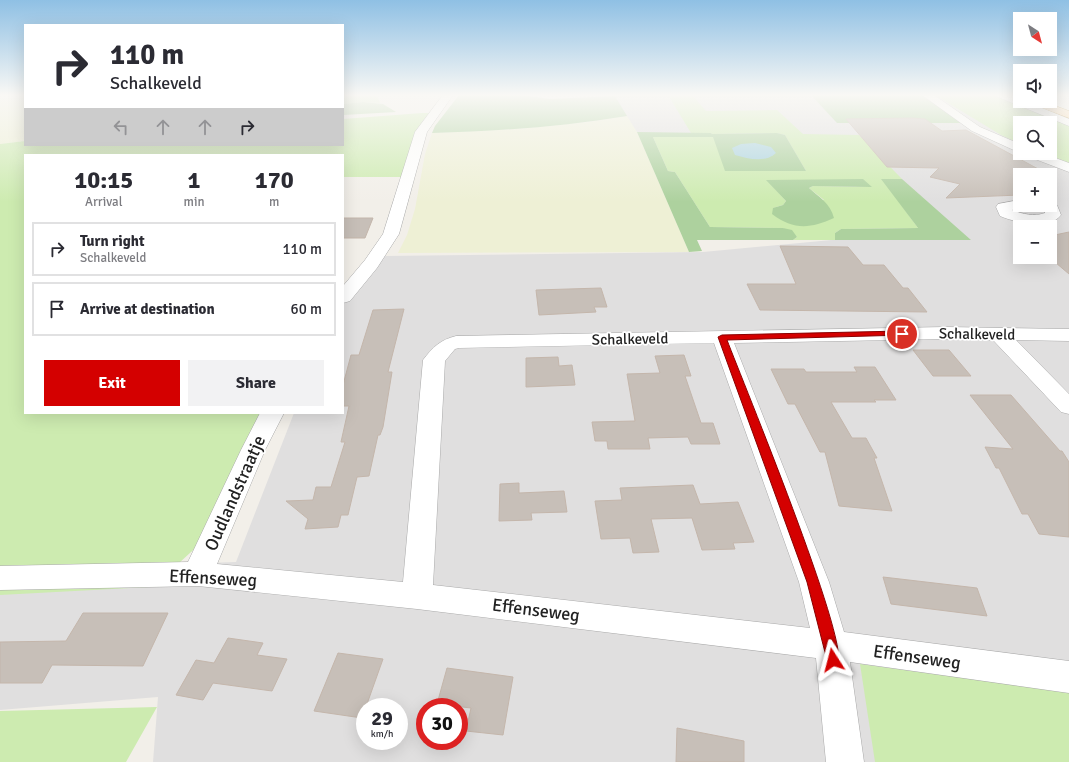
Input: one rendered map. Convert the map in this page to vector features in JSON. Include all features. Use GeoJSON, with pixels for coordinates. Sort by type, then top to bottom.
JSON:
{"type":"FeatureCollection","features":[{"type":"Feature","properties":{"kind":"street"},"geometry":{"type":"LineString","coordinates":[[344,297],[371,264],[391,234],[422,131]]}},
{"type":"Feature","properties":{"kind":"street"},"geometry":{"type":"LineString","coordinates":[[979,131],[1013,146]]}},
{"type":"Feature","properties":{"kind":"street"},"geometry":{"type":"LineString","coordinates":[[1049,160],[1069,168]]}},
{"type":"Feature","properties":{"kind":"street"},"geometry":{"type":"LineString","coordinates":[[1013,205],[1003,207],[1005,214],[1031,221],[1044,219],[1053,215],[1052,212]]}},
{"type":"Feature","properties":{"kind":"street","name":"Schalkeveld"},"geometry":{"type":"LineString","coordinates":[[417,596],[434,360],[448,345],[456,342],[946,333],[1069,335]]}},
{"type":"Feature","properties":{"kind":"street"},"geometry":{"type":"LineString","coordinates":[[999,334],[1069,407]]}},
{"type":"Feature","properties":{"kind":"street"},"geometry":{"type":"LineString","coordinates":[[722,337],[814,582],[831,645],[845,762]]}},
{"type":"Feature","properties":{"kind":"street","name":"Oudlandstraatje"},"geometry":{"type":"LineString","coordinates":[[198,574],[253,450],[271,414]]}},
{"type":"Feature","properties":{"kind":"street","name":"Effenseweg"},"geometry":{"type":"LineString","coordinates":[[0,578],[198,574],[417,596],[831,645],[1069,677]]}},
{"type":"Feature","properties":{"kind":"shaded area"},"geometry":{"type":"Polygon","coordinates":[[[634,131],[1013,131],[1013,160],[1057,160],[1057,131],[1069,131],[1069,762],[153,762],[158,697],[0,710],[0,570],[236,562],[294,414],[344,414],[344,286],[345,283],[385,256],[703,252],[950,229],[634,131]]]}},
{"type":"Feature","properties":{"kind":"green space"},"geometry":{"type":"Polygon","coordinates":[[[0,131],[24,131],[24,141],[0,144],[0,131]]]}},
{"type":"Feature","properties":{"kind":"green space"},"geometry":{"type":"Polygon","coordinates":[[[344,131],[422,131],[402,177],[344,177],[344,154],[24,154],[24,414],[262,414],[202,542],[179,563],[0,566],[0,144],[24,141],[24,146],[344,146],[344,131]]]}},
{"type":"Feature","properties":{"kind":"green space"},"geometry":{"type":"Polygon","coordinates":[[[433,131],[488,131],[481,131],[432,133],[433,131]]]}},
{"type":"Feature","properties":{"kind":"green space"},"geometry":{"type":"Polygon","coordinates":[[[485,131],[636,131],[689,252],[398,253],[407,235],[415,209],[425,154],[432,133],[485,131]]]}},
{"type":"Feature","properties":{"kind":"green space"},"geometry":{"type":"Polygon","coordinates":[[[690,131],[799,131],[803,134],[859,135],[902,179],[882,179],[918,228],[841,229],[835,233],[835,240],[793,240],[797,237],[783,228],[710,227],[675,172],[668,171],[653,137],[713,137],[806,171],[785,135],[777,133],[691,133],[690,131]],[[767,180],[786,201],[783,205],[773,208],[824,200],[809,188],[813,186],[871,187],[767,180]]]}},
{"type":"Feature","properties":{"kind":"green space"},"geometry":{"type":"Polygon","coordinates":[[[994,131],[1013,131],[1013,141],[1001,135],[994,131]]]}},
{"type":"Feature","properties":{"kind":"green space"},"geometry":{"type":"Polygon","coordinates":[[[1057,131],[1069,131],[1069,164],[1057,159],[1057,131]]]}},
{"type":"Feature","properties":{"kind":"green space"},"geometry":{"type":"Polygon","coordinates":[[[637,132],[712,134],[777,133],[785,135],[806,171],[725,171],[713,137],[653,137],[668,171],[675,172],[710,227],[783,228],[792,230],[797,237],[793,240],[697,240],[702,251],[689,252],[637,132]]]}},
{"type":"Feature","properties":{"kind":"green space"},"geometry":{"type":"Polygon","coordinates":[[[863,179],[872,187],[813,186],[809,188],[830,208],[834,218],[825,222],[809,226],[795,225],[787,223],[772,214],[773,208],[783,205],[786,201],[766,180],[863,179]]]}},
{"type":"Feature","properties":{"kind":"green space"},"geometry":{"type":"Polygon","coordinates":[[[881,179],[902,179],[971,240],[835,240],[835,233],[841,229],[918,228],[881,179]]]}},
{"type":"Feature","properties":{"kind":"green space"},"geometry":{"type":"Polygon","coordinates":[[[187,585],[0,595],[0,589],[187,585]]]}},
{"type":"Feature","properties":{"kind":"green space"},"geometry":{"type":"Polygon","coordinates":[[[860,664],[1069,692],[1069,762],[875,762],[860,664]]]}},
{"type":"Feature","properties":{"kind":"green space"},"geometry":{"type":"Polygon","coordinates":[[[157,707],[126,762],[0,762],[0,711],[157,707]]]}},
{"type":"Feature","properties":{"kind":"water"},"geometry":{"type":"Polygon","coordinates":[[[755,143],[771,147],[776,153],[767,158],[751,159],[735,155],[732,148],[741,144],[755,143]]]}},
{"type":"Feature","properties":{"kind":"building"},"geometry":{"type":"Polygon","coordinates":[[[856,131],[967,131],[1013,155],[1013,160],[1021,160],[1036,168],[1013,168],[1013,195],[946,198],[960,184],[930,177],[939,168],[887,167],[856,131]]]}},
{"type":"Feature","properties":{"kind":"building"},"geometry":{"type":"Polygon","coordinates":[[[344,218],[373,218],[365,238],[344,238],[344,218]]]}},
{"type":"Feature","properties":{"kind":"building"},"geometry":{"type":"Polygon","coordinates":[[[1069,232],[1069,274],[1057,264],[1057,235],[1069,232]]]}},
{"type":"Feature","properties":{"kind":"building"},"geometry":{"type":"Polygon","coordinates":[[[780,246],[848,247],[863,265],[884,265],[903,288],[908,288],[927,312],[760,310],[747,284],[796,284],[780,246]]]}},
{"type":"Feature","properties":{"kind":"building"},"geometry":{"type":"Polygon","coordinates":[[[601,288],[607,307],[594,307],[596,312],[539,315],[536,290],[601,288]]]}},
{"type":"Feature","properties":{"kind":"building"},"geometry":{"type":"Polygon","coordinates":[[[404,309],[388,372],[392,372],[383,427],[380,435],[378,435],[369,476],[357,477],[348,515],[341,515],[338,527],[305,529],[308,519],[286,501],[313,500],[316,487],[331,487],[345,442],[341,442],[349,406],[344,406],[344,381],[351,355],[359,355],[373,310],[404,309]]]}},
{"type":"Feature","properties":{"kind":"building"},"geometry":{"type":"Polygon","coordinates":[[[913,350],[949,350],[971,376],[933,376],[913,350]]]}},
{"type":"Feature","properties":{"kind":"building"},"geometry":{"type":"Polygon","coordinates":[[[684,355],[691,376],[685,376],[701,423],[713,423],[720,444],[691,444],[688,437],[648,438],[650,449],[608,449],[607,441],[595,441],[592,422],[635,421],[627,374],[660,373],[655,356],[684,355]]]}},
{"type":"Feature","properties":{"kind":"building"},"geometry":{"type":"Polygon","coordinates":[[[558,357],[559,366],[572,365],[575,385],[526,387],[526,358],[558,357]]]}},
{"type":"Feature","properties":{"kind":"building"},"geometry":{"type":"Polygon","coordinates":[[[854,367],[875,367],[896,400],[874,400],[876,402],[831,402],[852,438],[866,438],[877,458],[874,458],[892,511],[839,506],[825,452],[820,452],[795,404],[788,404],[771,369],[804,369],[806,372],[857,372],[854,367]]]}},
{"type":"Feature","properties":{"kind":"building"},"geometry":{"type":"Polygon","coordinates":[[[970,395],[1011,395],[1060,451],[1062,451],[1069,462],[1069,537],[1039,534],[1028,514],[1022,514],[999,468],[996,468],[985,447],[1013,449],[970,395]]]}},
{"type":"Feature","properties":{"kind":"building"},"geometry":{"type":"Polygon","coordinates":[[[519,483],[519,493],[564,491],[567,512],[531,513],[532,520],[499,521],[500,484],[519,483]]]}},
{"type":"Feature","properties":{"kind":"building"},"geometry":{"type":"Polygon","coordinates":[[[693,485],[700,504],[738,502],[754,542],[733,543],[735,549],[702,550],[692,518],[651,519],[659,552],[633,553],[630,538],[601,539],[595,501],[622,500],[620,488],[693,485]]]}},
{"type":"Feature","properties":{"kind":"building"},"geometry":{"type":"Polygon","coordinates":[[[883,577],[977,588],[987,616],[891,604],[883,577]]]}},
{"type":"Feature","properties":{"kind":"building"},"geometry":{"type":"Polygon","coordinates":[[[83,613],[168,613],[143,666],[52,665],[42,683],[0,683],[0,642],[66,641],[83,613]]]}},
{"type":"Feature","properties":{"kind":"building"},"geometry":{"type":"Polygon","coordinates":[[[228,638],[263,643],[257,655],[287,659],[272,691],[213,683],[203,700],[176,695],[196,660],[214,663],[228,638]]]}},
{"type":"Feature","properties":{"kind":"building"},"geometry":{"type":"Polygon","coordinates":[[[338,653],[383,659],[369,698],[356,698],[356,717],[314,711],[338,653]]]}},
{"type":"Feature","properties":{"kind":"building"},"geometry":{"type":"Polygon","coordinates":[[[447,668],[513,677],[503,735],[468,731],[468,722],[471,708],[468,708],[468,698],[439,698],[447,668]]]}},
{"type":"Feature","properties":{"kind":"building"},"geometry":{"type":"Polygon","coordinates":[[[677,728],[744,741],[744,762],[676,762],[677,728]]]}},
{"type":"Feature","properties":{"kind":"route"},"geometry":{"type":"LineString","coordinates":[[833,660],[831,645],[814,582],[722,337],[902,334]]}}]}
